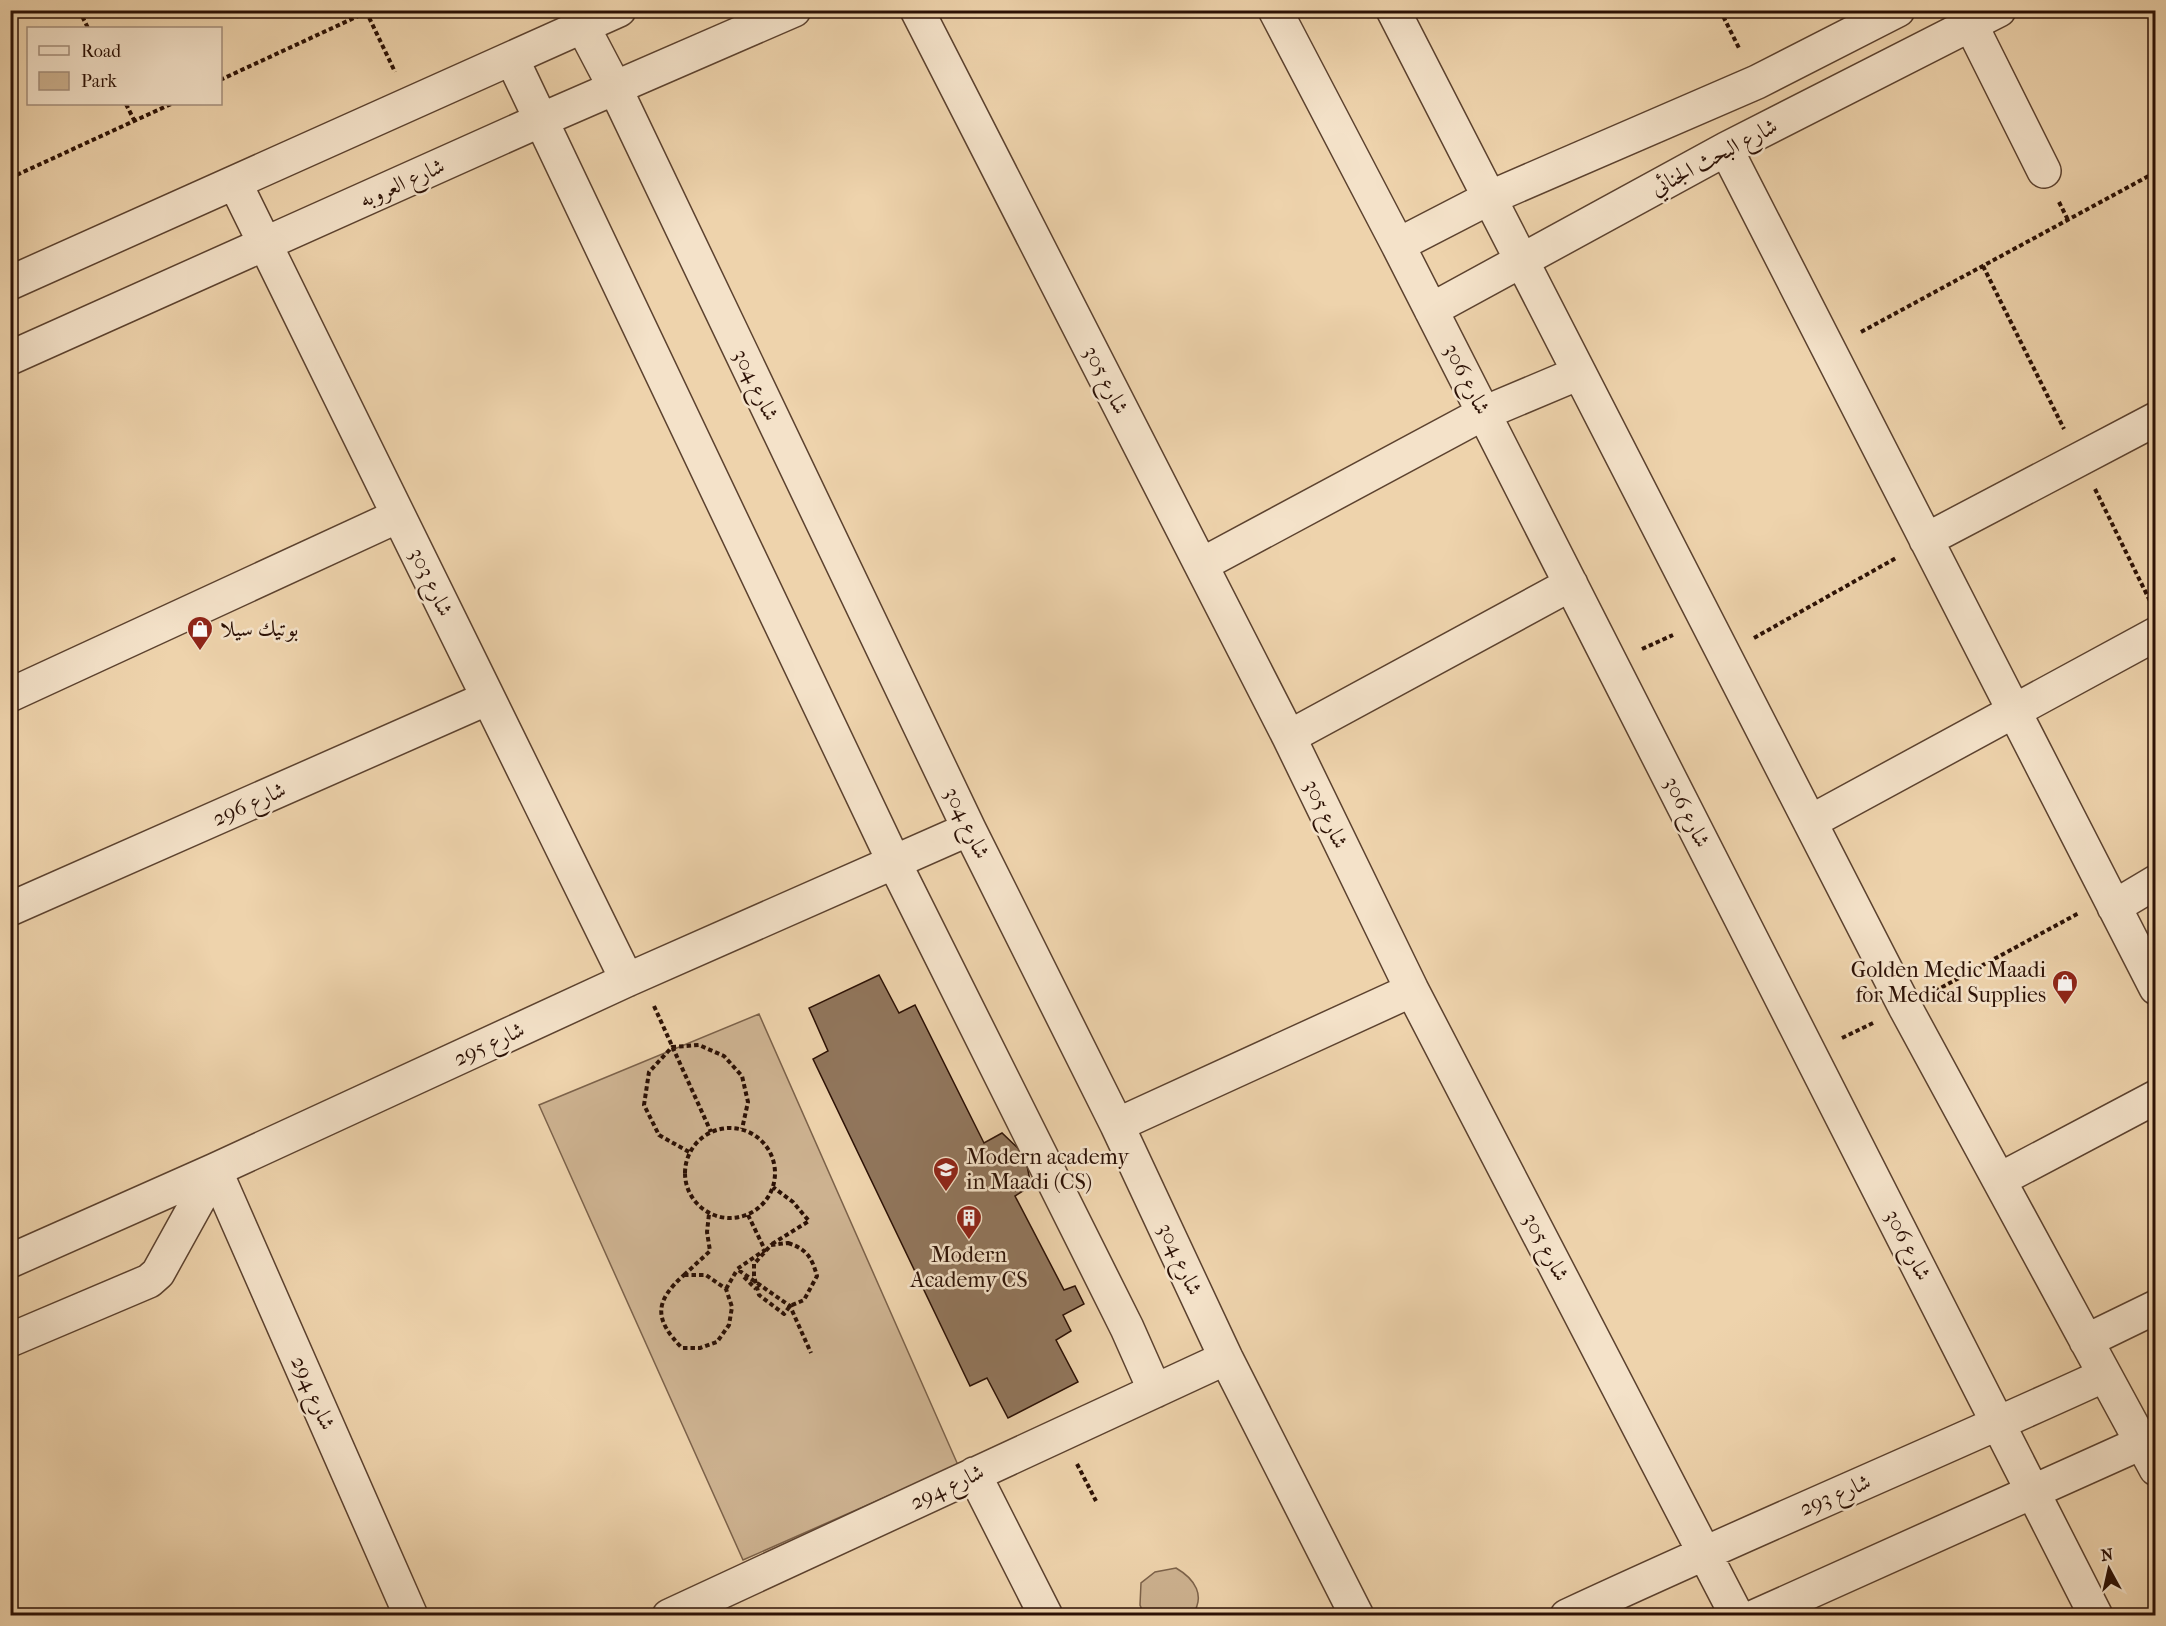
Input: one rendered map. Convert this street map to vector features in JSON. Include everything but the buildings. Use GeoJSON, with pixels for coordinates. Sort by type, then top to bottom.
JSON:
{"type":"FeatureCollection","features":[{"type":"Feature","properties":{"kind":"street"},"geometry":{"type":"LineString","coordinates":[[10,282],[619,10]]}},
{"type":"Feature","properties":{"kind":"street","name":"شارع العروبه"},"geometry":{"type":"LineString","coordinates":[[10,358],[541,120],[794,10]]}},
{"type":"Feature","properties":{"kind":"street","name":"شارع 305"},"geometry":{"type":"LineString","coordinates":[[917,10],[1288,737],[1412,990],[1737,1616]]}},
{"type":"Feature","properties":{"kind":"street","name":"شارع 306"},"geometry":{"type":"LineString","coordinates":[[1275,10],[1484,413],[2096,1616]]}},
{"type":"Feature","properties":{"kind":"street"},"geometry":{"type":"LineString","coordinates":[[1393,10],[1905,1007],[2148,1456],[2034,1493],[1756,1616]]}},
{"type":"Feature","properties":{"kind":"street","name":"شارع البحث الجنائي"},"geometry":{"type":"LineString","coordinates":[[1398,245],[1489,198],[1757,82],[1898,10]]}},
{"type":"Feature","properties":{"kind":"street"},"geometry":{"type":"LineString","coordinates":[[1985,18],[2044,171]]}},
{"type":"Feature","properties":{"kind":"street","name":"شارع البحث الجنائي"},"geometry":{"type":"LineString","coordinates":[[1431,310],[1726,148],[1985,18]]}},
{"type":"Feature","properties":{"kind":"street","name":"شارع 304"},"geometry":{"type":"LineString","coordinates":[[583,27],[615,88],[969,829],[1117,1125],[1226,1358],[1357,1616]]}},
{"type":"Feature","properties":{"kind":"street"},"geometry":{"type":"LineString","coordinates":[[512,59],[894,862],[1127,1328],[1155,1391]]}},
{"type":"Feature","properties":{"kind":"street"},"geometry":{"type":"LineString","coordinates":[[1726,148],[2156,988]]}},
{"type":"Feature","properties":{"kind":"street","name":"شارع 303"},"geometry":{"type":"LineString","coordinates":[[234,183],[488,698],[634,978]]}},
{"type":"Feature","properties":{"kind":"street"},"geometry":{"type":"LineString","coordinates":[[1201,565],[1484,413],[1579,373]]}},
{"type":"Feature","properties":{"kind":"street"},"geometry":{"type":"LineString","coordinates":[[1926,540],[2156,418]]}},
{"type":"Feature","properties":{"kind":"street"},"geometry":{"type":"LineString","coordinates":[[10,695],[398,516]]}},
{"type":"Feature","properties":{"kind":"street"},"geometry":{"type":"LineString","coordinates":[[1288,737],[1571,584]]}},
{"type":"Feature","properties":{"kind":"street"},"geometry":{"type":"LineString","coordinates":[[1810,822],[2156,634]]}},
{"type":"Feature","properties":{"kind":"street","name":"شارع 296"},"geometry":{"type":"LineString","coordinates":[[10,909],[488,698]]}},
{"type":"Feature","properties":{"kind":"street","name":"شارع 295"},"geometry":{"type":"LineString","coordinates":[[10,1261],[969,829]]}},
{"type":"Feature","properties":{"kind":"street"},"geometry":{"type":"LineString","coordinates":[[2111,902],[2156,882]]}},
{"type":"Feature","properties":{"kind":"street"},"geometry":{"type":"LineString","coordinates":[[1117,1125],[1412,990]]}},
{"type":"Feature","properties":{"kind":"street"},"geometry":{"type":"LineString","coordinates":[[1999,1180],[2156,1097]]}},
{"type":"Feature","properties":{"kind":"street"},"geometry":{"type":"LineString","coordinates":[[10,1340],[149,1281],[158,1273],[215,1170]]}},
{"type":"Feature","properties":{"kind":"street","name":"شارع 294"},"geometry":{"type":"LineString","coordinates":[[215,1170],[411,1616]]}},
{"type":"Feature","properties":{"kind":"street"},"geometry":{"type":"LineString","coordinates":[[2086,1341],[2156,1307]]}},
{"type":"Feature","properties":{"kind":"street","name":"شارع 294"},"geometry":{"type":"LineString","coordinates":[[669,1616],[1226,1358]]}},
{"type":"Feature","properties":{"kind":"street","name":"شارع 293"},"geometry":{"type":"LineString","coordinates":[[1567,1616],[1705,1551],[1999,1424],[2105,1375]]}},
{"type":"Feature","properties":{"kind":"street"},"geometry":{"type":"LineString","coordinates":[[974,1474],[1046,1616]]}},
{"type":"Feature","properties":{"kind":"path"},"geometry":{"type":"LineString","coordinates":[[80,10],[88,27]]}},
{"type":"Feature","properties":{"kind":"path"},"geometry":{"type":"LineString","coordinates":[[1720,10],[1757,82]]}},
{"type":"Feature","properties":{"kind":"path"},"geometry":{"type":"LineString","coordinates":[[222,79],[366,11],[411,104]]}},
{"type":"Feature","properties":{"kind":"path"},"geometry":{"type":"LineString","coordinates":[[126,105],[134,120]]}},
{"type":"Feature","properties":{"kind":"path"},"geometry":{"type":"LineString","coordinates":[[10,169],[12,177],[169,105]]}},
{"type":"Feature","properties":{"kind":"path"},"geometry":{"type":"LineString","coordinates":[[1829,350],[2156,172]]}},
{"type":"Feature","properties":{"kind":"path"},"geometry":{"type":"LineString","coordinates":[[1724,654],[1926,540]]}},
{"type":"Feature","properties":{"kind":"path"},"geometry":{"type":"LineString","coordinates":[[1611,663],[1706,620]]}},
{"type":"Feature","properties":{"kind":"path"},"geometry":{"type":"LineString","coordinates":[[1810,1054],[2111,902]]}},
{"type":"Feature","properties":{"kind":"path"},"geometry":{"type":"LineString","coordinates":[[634,978],[672,1047],[711,1132]]}},
{"type":"Feature","properties":{"kind":"path"},"geometry":{"type":"LineString","coordinates":[[689,1152],[659,1135],[644,1105],[649,1072],[672,1047],[699,1045],[724,1056],[742,1076],[748,1102],[742,1129]]}},
{"type":"Feature","properties":{"kind":"path"},"geometry":{"type":"LineString","coordinates":[[726,1128],[742,1129],[755,1135],[766,1145],[773,1158],[776,1172],[773,1187],[768,1198],[748,1215],[735,1219],[722,1218],[709,1214],[697,1206],[688,1194],[684,1173],[689,1152],[698,1140],[711,1132],[726,1128]]}},
{"type":"Feature","properties":{"kind":"path"},"geometry":{"type":"LineString","coordinates":[[771,1245],[788,1243],[801,1247],[812,1259],[817,1276],[804,1300],[790,1306],[784,1314],[759,1294],[754,1276],[754,1264],[771,1245],[809,1221],[793,1202],[773,1187]]}},
{"type":"Feature","properties":{"kind":"path"},"geometry":{"type":"LineString","coordinates":[[684,1275],[706,1275],[726,1289],[732,1307],[729,1325],[717,1342],[700,1348],[682,1348],[668,1330],[661,1310],[667,1290],[710,1251],[707,1232],[709,1214]]}},
{"type":"Feature","properties":{"kind":"path"},"geometry":{"type":"LineString","coordinates":[[748,1215],[765,1251]]}},
{"type":"Feature","properties":{"kind":"path"},"geometry":{"type":"LineString","coordinates":[[726,1289],[737,1269],[765,1251]]}},
{"type":"Feature","properties":{"kind":"path"},"geometry":{"type":"LineString","coordinates":[[737,1269],[790,1306],[812,1353]]}},
{"type":"Feature","properties":{"kind":"path"},"geometry":{"type":"LineString","coordinates":[[737,1269],[773,1306]]}},
{"type":"Feature","properties":{"kind":"green space"},"geometry":{"type":"Polygon","coordinates":[[[759,1014],[958,1465],[743,1560],[539,1105],[759,1014]]]}},
{"type":"Feature","properties":{"kind":"green space"},"geometry":{"type":"Polygon","coordinates":[[[1176,1568],[1188,1577],[1196,1588],[1198,1601],[1192,1615],[1144,1615],[1140,1605],[1141,1583],[1155,1572],[1176,1568]]]}},
{"type":"Feature","properties":{"kind":"place","name":"بوتيك سيلا"},"geometry":{"type":"Point","coordinates":[200,652]}},
{"type":"Feature","properties":{"kind":"place","name":"Golden Medic Maadi for Medical Supplies"},"geometry":{"type":"Point","coordinates":[2065,1006]}},
{"type":"Feature","properties":{"kind":"place","name":"Modern academy in Maadi (CS)"},"geometry":{"type":"Point","coordinates":[946,1193]}},
{"type":"Feature","properties":{"kind":"place","name":"Modern Academy CS"},"geometry":{"type":"Point","coordinates":[969,1241]}}]}
